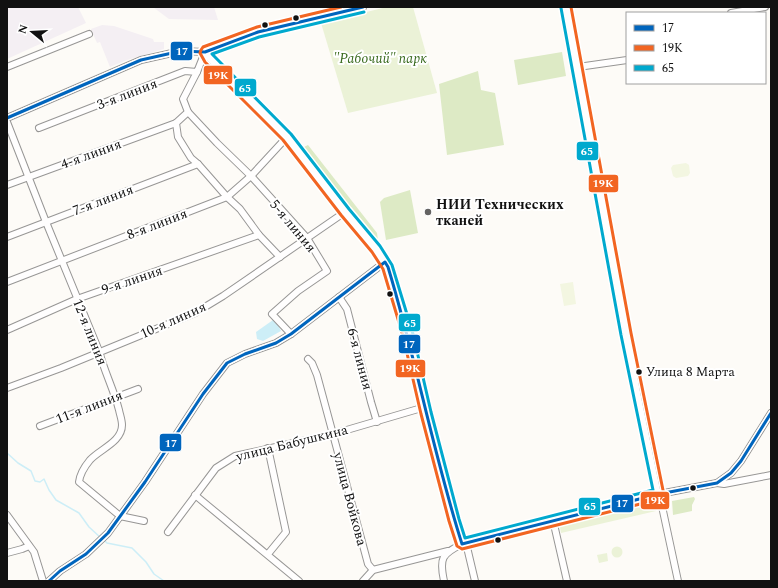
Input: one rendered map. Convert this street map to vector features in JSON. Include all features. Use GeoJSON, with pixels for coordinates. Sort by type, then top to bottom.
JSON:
{"type":"FeatureCollection","features":[{"type":"Feature","properties":{"kind":"street"},"geometry":{"type":"LineString","coordinates":[[7,118],[141,60],[181,51],[205,52],[258,32],[318,19],[363,7]]}},
{"type":"Feature","properties":{"kind":"street"},"geometry":{"type":"LineString","coordinates":[[566,7],[628,340],[678,581]]}},
{"type":"Feature","properties":{"kind":"street"},"geometry":{"type":"LineString","coordinates":[[737,12],[765,7]]}},
{"type":"Feature","properties":{"kind":"street"},"geometry":{"type":"LineString","coordinates":[[7,67],[89,34]]}},
{"type":"Feature","properties":{"kind":"street"},"geometry":{"type":"LineString","coordinates":[[205,52],[197,72],[183,99],[188,112],[176,123],[178,137],[191,158],[240,209],[259,234],[280,257]]}},
{"type":"Feature","properties":{"kind":"street"},"geometry":{"type":"LineString","coordinates":[[205,52],[209,58],[287,137],[385,262],[408,336],[454,520],[464,544],[475,581]]}},
{"type":"Feature","properties":{"kind":"street"},"geometry":{"type":"LineString","coordinates":[[578,67],[626,60]]}},
{"type":"Feature","properties":{"kind":"street","name":"3-я линия"},"geometry":{"type":"LineString","coordinates":[[39,128],[185,71],[197,72]]}},
{"type":"Feature","properties":{"kind":"street","name":"5-я линия"},"geometry":{"type":"LineString","coordinates":[[188,112],[216,143],[251,176],[307,238],[327,271],[298,292],[272,314],[291,334]]}},
{"type":"Feature","properties":{"kind":"street","name":"12-я линия"},"geometry":{"type":"LineString","coordinates":[[7,122],[61,261],[99,351],[115,397],[122,423],[122,430],[118,437],[90,460],[80,476],[79,482],[120,516]]}},
{"type":"Feature","properties":{"kind":"street","name":"4-я линия"},"geometry":{"type":"LineString","coordinates":[[7,185],[176,123]]}},
{"type":"Feature","properties":{"kind":"street","name":"8-я линия"},"geometry":{"type":"LineString","coordinates":[[7,282],[227,197],[251,176],[287,137]]}},
{"type":"Feature","properties":{"kind":"street","name":"7-я линия"},"geometry":{"type":"LineString","coordinates":[[7,237],[198,164]]}},
{"type":"Feature","properties":{"kind":"street","name":"10-я линия"},"geometry":{"type":"LineString","coordinates":[[7,388],[61,368],[99,351],[195,313],[223,296],[345,212]]}},
{"type":"Feature","properties":{"kind":"street","name":"9-я линия"},"geometry":{"type":"LineString","coordinates":[[7,330],[77,299],[259,234]]}},
{"type":"Feature","properties":{"kind":"street"},"geometry":{"type":"LineString","coordinates":[[49,581],[60,571],[86,554],[102,539],[145,482],[203,394],[227,363],[276,343],[291,334],[385,262]]}},
{"type":"Feature","properties":{"kind":"street","name":"6-я линия"},"geometry":{"type":"LineString","coordinates":[[339,297],[347,309],[377,422]]}},
{"type":"Feature","properties":{"kind":"street","name":"улица Войкова"},"geometry":{"type":"LineString","coordinates":[[308,359],[312,362],[317,375],[368,564],[373,570]]}},
{"type":"Feature","properties":{"kind":"street","name":"11-я линия"},"geometry":{"type":"LineString","coordinates":[[40,426],[138,389]]}},
{"type":"Feature","properties":{"kind":"street","name":"улица Бабушкина"},"geometry":{"type":"LineString","coordinates":[[168,532],[216,468],[235,456],[332,434],[425,407]]}},
{"type":"Feature","properties":{"kind":"street"},"geometry":{"type":"LineString","coordinates":[[717,483],[731,474],[741,461],[771,413]]}},
{"type":"Feature","properties":{"kind":"street"},"geometry":{"type":"LineString","coordinates":[[268,448],[286,532],[268,554]]}},
{"type":"Feature","properties":{"kind":"street"},"geometry":{"type":"LineString","coordinates":[[363,581],[373,570],[448,551],[464,544],[553,520],[659,494],[771,475]]}},
{"type":"Feature","properties":{"kind":"street"},"geometry":{"type":"LineString","coordinates":[[195,495],[299,581]]}},
{"type":"Feature","properties":{"kind":"street"},"geometry":{"type":"LineString","coordinates":[[7,515],[34,552],[43,581]]}},
{"type":"Feature","properties":{"kind":"street"},"geometry":{"type":"LineString","coordinates":[[120,516],[144,521]]}},
{"type":"Feature","properties":{"kind":"street"},"geometry":{"type":"LineString","coordinates":[[553,520],[566,581]]}},
{"type":"Feature","properties":{"kind":"street"},"geometry":{"type":"LineString","coordinates":[[7,552],[29,546]]}},
{"type":"Feature","properties":{"kind":"street"},"geometry":{"type":"LineString","coordinates":[[444,581],[442,559],[448,551]]}},
{"type":"Feature","properties":{"kind":"shaded area"},"geometry":{"type":"Polygon","coordinates":[[[7,7],[78,7],[86,23],[7,59],[7,7]]]}},
{"type":"Feature","properties":{"kind":"shaded area"},"geometry":{"type":"Polygon","coordinates":[[[153,7],[214,7],[218,20],[169,19],[153,7]]]}},
{"type":"Feature","properties":{"kind":"shaded area"},"geometry":{"type":"Polygon","coordinates":[[[102,25],[114,26],[153,39],[154,42],[164,42],[164,49],[127,60],[110,67],[100,42],[97,43],[91,29],[102,25]]]}},
{"type":"Feature","properties":{"kind":"green space","name":"\"Рабочий\" парк"},"geometry":{"type":"Polygon","coordinates":[[[387,7],[413,7],[437,93],[348,113],[321,23],[387,7]]]}},
{"type":"Feature","properties":{"kind":"green space"},"geometry":{"type":"Polygon","coordinates":[[[562,52],[566,76],[518,85],[514,60],[562,52]]]}},
{"type":"Feature","properties":{"kind":"green space"},"geometry":{"type":"Polygon","coordinates":[[[478,71],[481,90],[495,93],[504,145],[447,155],[439,84],[478,71]]]}},
{"type":"Feature","properties":{"kind":"green space"},"geometry":{"type":"Polygon","coordinates":[[[308,145],[377,233],[379,249],[302,148],[308,145]]]}},
{"type":"Feature","properties":{"kind":"green space"},"geometry":{"type":"Polygon","coordinates":[[[686,163],[689,165],[690,173],[688,176],[676,178],[673,176],[671,168],[673,165],[686,163]]]}},
{"type":"Feature","properties":{"kind":"green space"},"geometry":{"type":"Polygon","coordinates":[[[410,190],[418,233],[386,240],[380,202],[384,198],[410,190]]]}},
{"type":"Feature","properties":{"kind":"green space"},"geometry":{"type":"Polygon","coordinates":[[[573,282],[576,304],[564,306],[560,284],[573,282]]]}},
{"type":"Feature","properties":{"kind":"green space"},"geometry":{"type":"Polygon","coordinates":[[[694,497],[695,499],[692,505],[692,511],[673,515],[672,501],[694,497]]]}},
{"type":"Feature","properties":{"kind":"green space"},"geometry":{"type":"Polygon","coordinates":[[[654,501],[656,511],[561,533],[559,522],[654,501]]]}},
{"type":"Feature","properties":{"kind":"green space"},"geometry":{"type":"Polygon","coordinates":[[[615,547],[619,547],[621,548],[621,556],[615,557],[612,554],[612,550],[615,547]]]}},
{"type":"Feature","properties":{"kind":"green space"},"geometry":{"type":"Polygon","coordinates":[[[607,553],[608,561],[599,563],[597,555],[607,553]]]}},
{"type":"Feature","properties":{"kind":"water"},"geometry":{"type":"Polygon","coordinates":[[[273,320],[281,331],[263,341],[257,339],[256,332],[273,320]]]}},
{"type":"Feature","properties":{"kind":"waterway"},"geometry":{"type":"LineString","coordinates":[[7,453],[18,463],[31,471],[35,481],[40,482],[44,479],[56,500],[79,513],[89,527],[101,538]]}},
{"type":"Feature","properties":{"kind":"waterway"},"geometry":{"type":"LineString","coordinates":[[104,540],[107,543],[132,548],[146,562],[154,574],[164,581]]}},
{"type":"Feature","properties":{"kind":"transit line","name":"19К"},"geometry":{"type":"LineString","coordinates":[[341,7],[257,27],[203,47],[200,53],[205,62],[283,140],[341,215],[372,252],[383,269],[403,336],[421,414],[449,521],[457,546],[462,549],[660,499],[664,495],[631,333],[571,7]]}},
{"type":"Feature","properties":{"kind":"transit line","name":"17"},"geometry":{"type":"LineString","coordinates":[[7,118],[141,60],[181,51],[205,52],[258,32],[363,7]]}},
{"type":"Feature","properties":{"kind":"transit line","name":"65"},"geometry":{"type":"LineString","coordinates":[[364,12],[259,37],[212,54],[291,134],[349,209],[380,246],[392,265],[413,334],[431,412],[465,538],[653,490],[621,335],[561,8]]}},
{"type":"Feature","properties":{"kind":"transit line","name":"17"},"geometry":{"type":"LineString","coordinates":[[49,581],[60,571],[86,554],[108,533],[145,482],[203,394],[227,363],[245,354],[276,343],[291,334],[385,262],[388,267],[398,302],[442,475],[462,544],[659,494],[717,483],[731,473],[741,461],[771,413]]}},
{"type":"Feature","properties":{"kind":"place","name":"НИИ Технических тканей"},"geometry":{"type":"Point","coordinates":[428,212]}},
{"type":"Feature","properties":{"kind":"place","name":"Улица 8 Марта"},"geometry":{"type":"Point","coordinates":[639,372]}}]}
